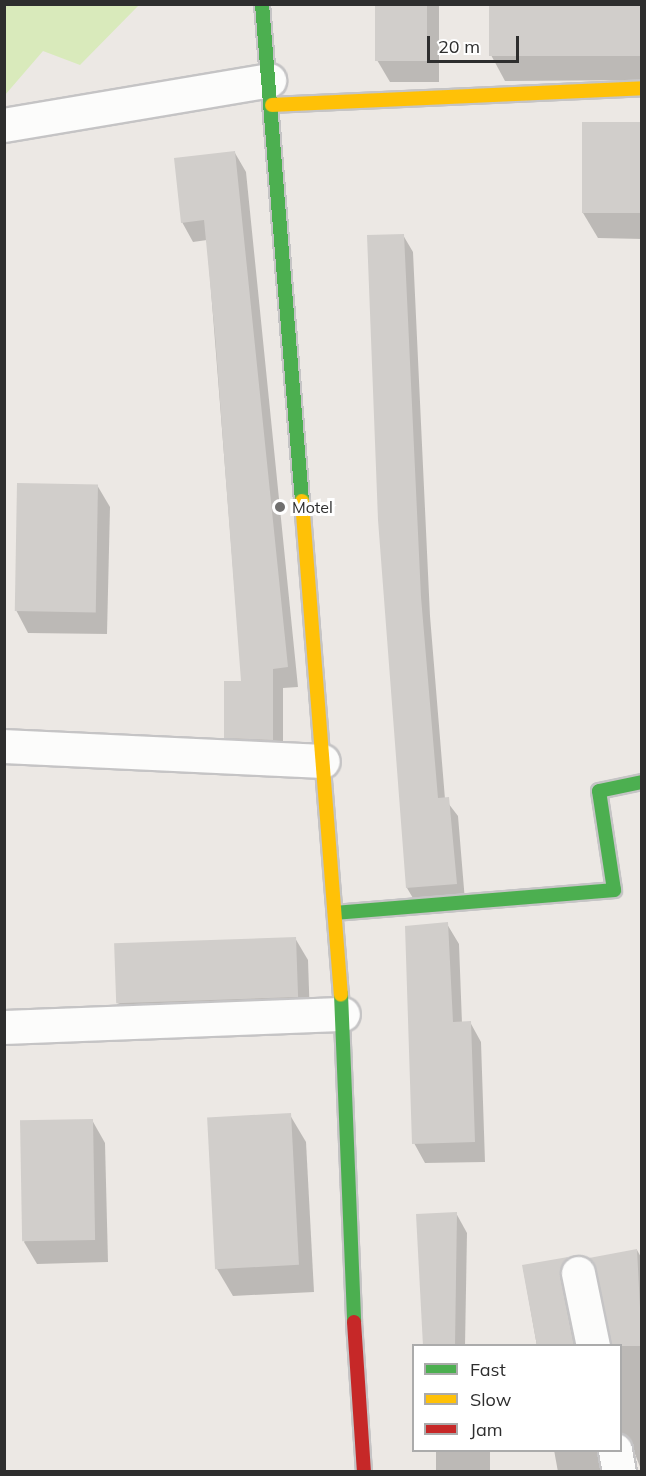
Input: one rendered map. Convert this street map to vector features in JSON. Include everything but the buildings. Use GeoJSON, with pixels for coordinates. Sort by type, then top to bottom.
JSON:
{"type":"FeatureCollection","features":[{"type":"Feature","properties":{"kind":"main road"},"geometry":{"type":"LineString","coordinates":[[262,4],[343,1014],[357,1407],[364,1472]]}},
{"type":"Feature","properties":{"kind":"main road"},"geometry":{"type":"LineString","coordinates":[[270,93],[642,88]]}},
{"type":"Feature","properties":{"kind":"main road"},"geometry":{"type":"LineString","coordinates":[[335,912],[614,890],[599,791],[642,782]]}},
{"type":"Feature","properties":{"kind":"street"},"geometry":{"type":"LineString","coordinates":[[4,125],[270,93]]}},
{"type":"Feature","properties":{"kind":"street"},"geometry":{"type":"LineString","coordinates":[[4,746],[323,761]]}},
{"type":"Feature","properties":{"kind":"street"},"geometry":{"type":"LineString","coordinates":[[4,1027],[343,1014]]}},
{"type":"Feature","properties":{"kind":"street"},"geometry":{"type":"LineString","coordinates":[[578,1273],[593,1344]]}},
{"type":"Feature","properties":{"kind":"street"},"geometry":{"type":"LineString","coordinates":[[615,1452],[619,1472]]}},
{"type":"Feature","properties":{"kind":"green space"},"geometry":{"type":"Polygon","coordinates":[[[5,4],[139,5],[80,65],[43,51],[5,95],[5,4]]]}},
{"type":"Feature","properties":{"kind":"traffic: fast"},"geometry":{"type":"LineString","coordinates":[[262,4],[302,501]]}},
{"type":"Feature","properties":{"kind":"traffic: fast"},"geometry":{"type":"LineString","coordinates":[[335,913],[614,890],[599,791],[642,782]]}},
{"type":"Feature","properties":{"kind":"traffic: fast"},"geometry":{"type":"LineString","coordinates":[[341,994],[354,1322]]}},
{"type":"Feature","properties":{"kind":"traffic: slow"},"geometry":{"type":"LineString","coordinates":[[272,105],[642,88]]}},
{"type":"Feature","properties":{"kind":"traffic: slow"},"geometry":{"type":"LineString","coordinates":[[302,501],[341,994]]}},
{"type":"Feature","properties":{"kind":"traffic: jam"},"geometry":{"type":"LineString","coordinates":[[354,1322],[364,1472]]}},
{"type":"Feature","properties":{"kind":"place","name":"Motel"},"geometry":{"type":"Point","coordinates":[280,507]}}]}
